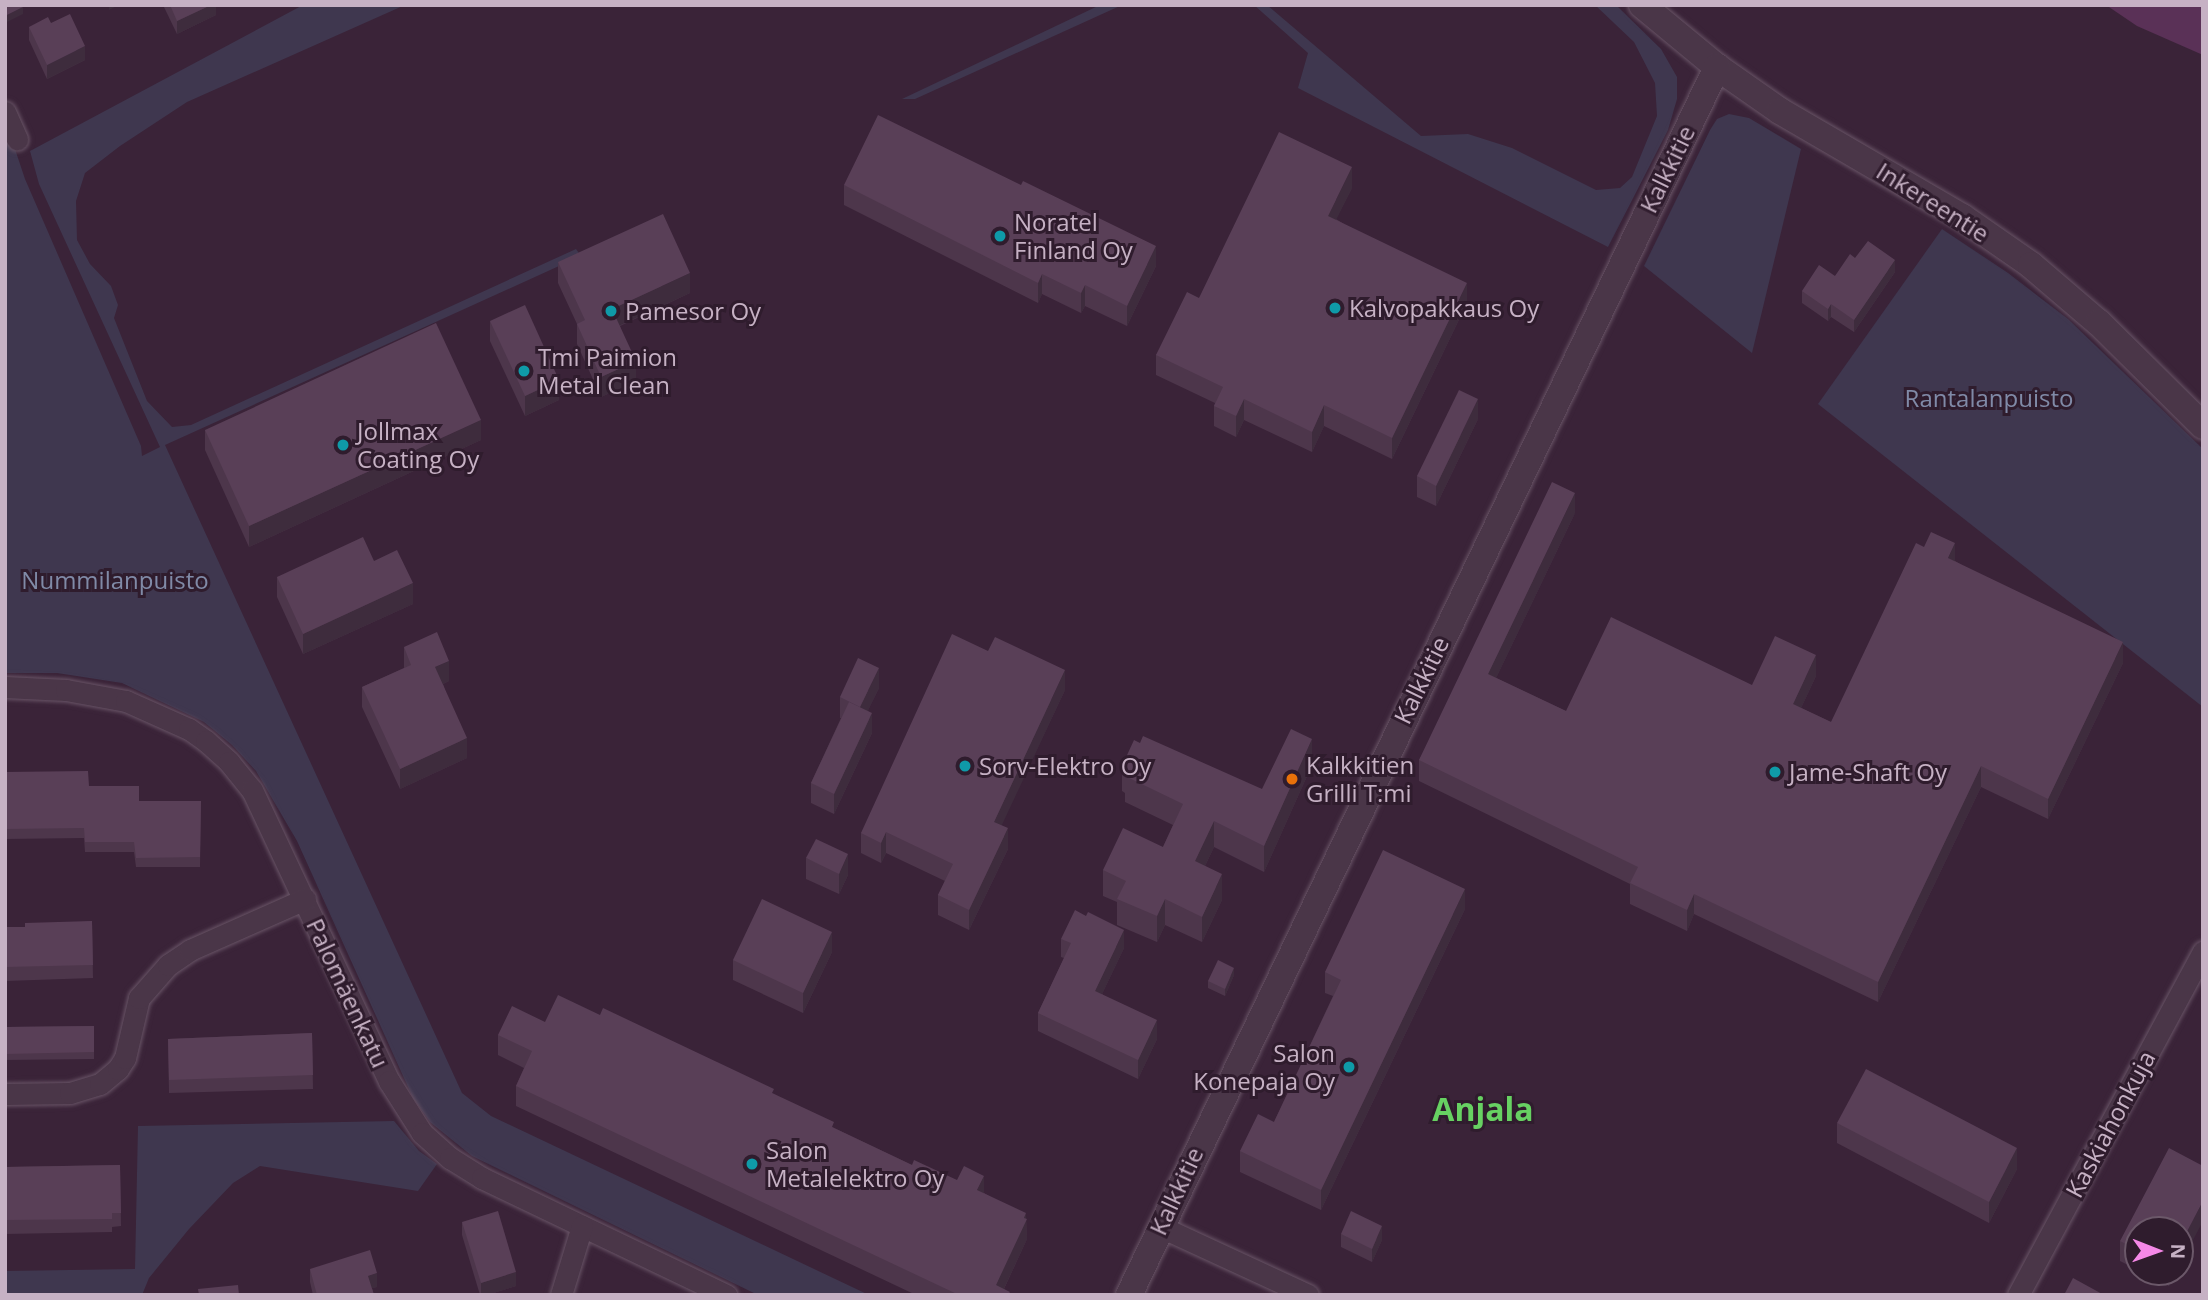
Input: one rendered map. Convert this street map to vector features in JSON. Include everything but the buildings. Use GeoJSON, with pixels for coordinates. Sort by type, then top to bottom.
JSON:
{"type":"FeatureCollection","features":[{"type":"Feature","properties":{"kind":"street","name":"Inkereentie"},"geometry":{"type":"LineString","coordinates":[[1642,5],[1717,67],[1780,111],[1962,217],[2031,265],[2099,323],[2203,426]]}},
{"type":"Feature","properties":{"kind":"street","name":"Kalkkitie"},"geometry":{"type":"LineString","coordinates":[[1129,1295],[1159,1226],[1717,67]]}},
{"type":"Feature","properties":{"kind":"street"},"geometry":{"type":"LineString","coordinates":[[5,112],[18,139]]}},
{"type":"Feature","properties":{"kind":"street","name":"Palomäenkatu"},"geometry":{"type":"LineString","coordinates":[[5,687],[66,690],[108,696],[158,713],[189,729],[229,762],[252,790],[389,1081],[422,1133],[450,1158],[482,1178],[726,1295]]}},
{"type":"Feature","properties":{"kind":"street"},"geometry":{"type":"LineString","coordinates":[[5,1094],[70,1093],[100,1084],[118,1069],[125,1058],[139,999],[168,965],[190,950],[305,899]]}},
{"type":"Feature","properties":{"kind":"street","name":"Kaskiahonkuja"},"geometry":{"type":"LineString","coordinates":[[2018,1295],[2203,952]]}},
{"type":"Feature","properties":{"kind":"street"},"geometry":{"type":"LineString","coordinates":[[561,1295],[582,1226]]}},
{"type":"Feature","properties":{"kind":"street"},"geometry":{"type":"LineString","coordinates":[[1159,1226],[1308,1295]]}},
{"type":"Feature","properties":{"kind":"green space","name":"Nummilanpuisto"},"geometry":{"type":"Polygon","coordinates":[[[303,5],[405,5],[187,102],[120,146],[85,173],[76,201],[77,240],[90,264],[111,286],[118,305],[114,318],[147,401],[172,427],[191,425],[576,249],[581,256],[165,445],[462,1093],[491,1116],[869,1295],[758,1295],[472,1156],[430,1122],[413,1098],[297,841],[256,771],[232,745],[204,722],[122,683],[57,673],[5,673],[5,143],[13,143],[25,179],[141,446],[142,456],[160,447],[39,184],[30,151],[303,5]]]}},
{"type":"Feature","properties":{"kind":"green space"},"geometry":{"type":"Polygon","coordinates":[[[1100,5],[1122,5],[915,99],[902,99],[1100,5]]]}},
{"type":"Feature","properties":{"kind":"green space"},"geometry":{"type":"Polygon","coordinates":[[[1254,5],[1267,5],[1421,136],[1468,134],[1512,148],[1596,190],[1620,188],[1632,177],[1657,116],[1655,83],[1634,42],[1595,5],[1616,5],[1661,49],[1677,77],[1677,99],[1668,130],[1608,247],[1298,88],[1308,53],[1254,5]]]}},
{"type":"Feature","properties":{"kind":"green space"},"geometry":{"type":"Polygon","coordinates":[[[1729,114],[1749,118],[1801,149],[1752,353],[1644,266],[1710,130],[1717,119],[1729,114]]]}},
{"type":"Feature","properties":{"kind":"green space","name":"Rantalanpuisto"},"geometry":{"type":"Polygon","coordinates":[[[1942,229],[2008,273],[2068,319],[2203,449],[2203,707],[1818,404],[1942,229]]]}},
{"type":"Feature","properties":{"kind":"green space"},"geometry":{"type":"Polygon","coordinates":[[[394,1121],[419,1151],[437,1164],[418,1191],[260,1166],[233,1183],[189,1229],[149,1278],[142,1295],[5,1295],[5,1271],[135,1269],[138,1126],[394,1121]]]}},
{"type":"Feature","properties":{"kind":"shaded area"},"geometry":{"type":"Polygon","coordinates":[[[2106,5],[2203,5],[2203,55],[2137,26],[2106,5]]]}},
{"type":"Feature","properties":{"kind":"place","name":"Noratel Finland Oy"},"geometry":{"type":"Point","coordinates":[1000,236]}},
{"type":"Feature","properties":{"kind":"place","name":"Kalvopakkaus Oy"},"geometry":{"type":"Point","coordinates":[1335,308]}},
{"type":"Feature","properties":{"kind":"place","name":"Pamesor Oy"},"geometry":{"type":"Point","coordinates":[611,311]}},
{"type":"Feature","properties":{"kind":"place","name":"Tmi Paimion Metal Clean"},"geometry":{"type":"Point","coordinates":[524,371]}},
{"type":"Feature","properties":{"kind":"place","name":"Jollmax Coating Oy"},"geometry":{"type":"Point","coordinates":[343,445]}},
{"type":"Feature","properties":{"kind":"place","name":"Sorv-Elektro Oy"},"geometry":{"type":"Point","coordinates":[965,766]}},
{"type":"Feature","properties":{"kind":"place","name":"Jame-Shaft Oy"},"geometry":{"type":"Point","coordinates":[1775,772]}},
{"type":"Feature","properties":{"kind":"place","name":"Kalkkitien Grilli T:mi"},"geometry":{"type":"Point","coordinates":[1292,779]}},
{"type":"Feature","properties":{"kind":"place","name":"Salon Konepaja Oy"},"geometry":{"type":"Point","coordinates":[1349,1067]}},
{"type":"Feature","properties":{"kind":"place","name":"Salon Metalelektro Oy"},"geometry":{"type":"Point","coordinates":[752,1164]}},
{"type":"Feature","properties":{"kind":"district","name":"Anjala"},"geometry":{"type":"Point","coordinates":[1483,1109]}}]}
